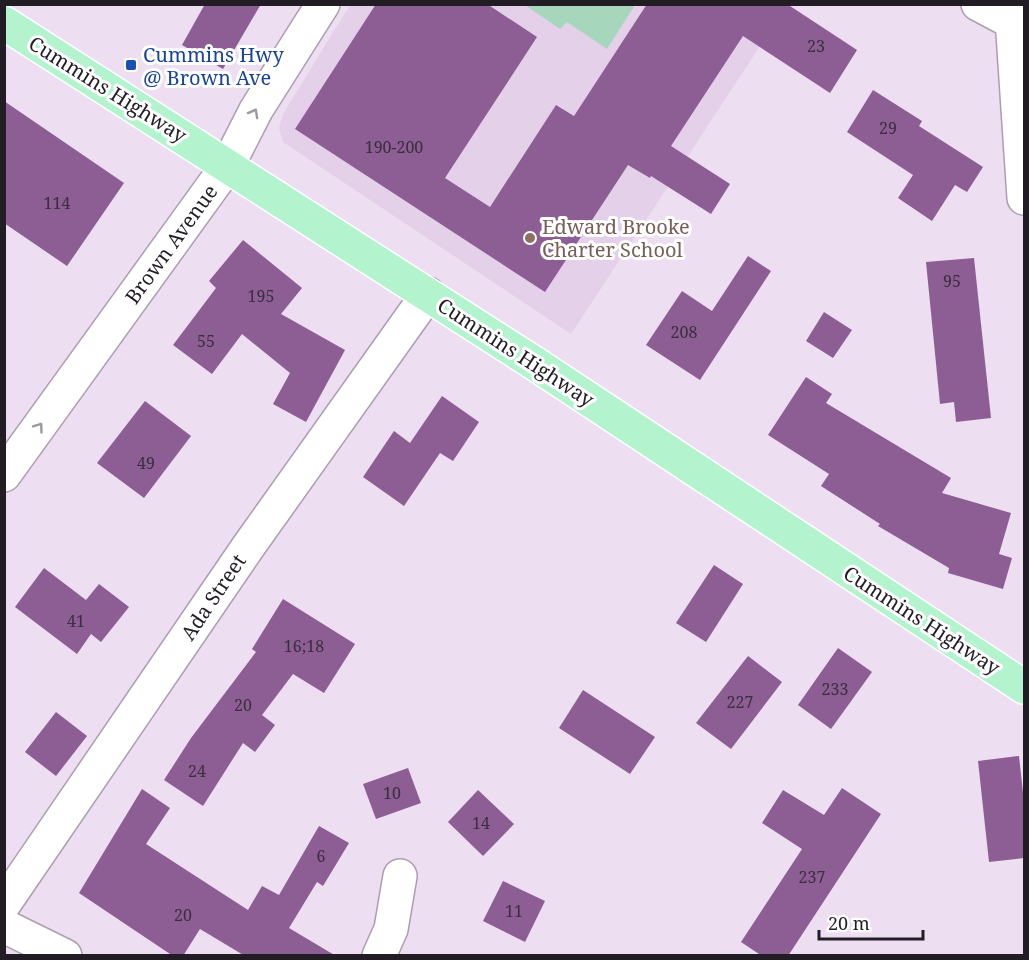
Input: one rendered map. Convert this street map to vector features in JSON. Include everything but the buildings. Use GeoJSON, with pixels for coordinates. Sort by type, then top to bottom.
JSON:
{"type":"FeatureCollection","features":[{"type":"Feature","properties":{"kind":"main road","name":"Cummins Highway"},"geometry":{"type":"LineString","coordinates":[[4,23],[428,294],[1024,687]]}},
{"type":"Feature","properties":{"kind":"street","name":"Brown Avenue"},"geometry":{"type":"LineString","coordinates":[[4,475],[228,165],[256,110],[323,4]]}},
{"type":"Feature","properties":{"kind":"street"},"geometry":{"type":"LineString","coordinates":[[978,4],[1012,13],[1024,198]]}},
{"type":"Feature","properties":{"kind":"street","name":"Ada Street"},"geometry":{"type":"LineString","coordinates":[[4,904],[248,547],[428,294]]}},
{"type":"Feature","properties":{"kind":"street"},"geometry":{"type":"LineString","coordinates":[[379,956],[391,929],[400,876]]}},
{"type":"Feature","properties":{"kind":"street"},"geometry":{"type":"LineString","coordinates":[[4,926],[65,956]]}},
{"type":"Feature","properties":{"kind":"shaded area","name":"Edward Brooke Charter School"},"geometry":{"type":"Polygon","coordinates":[[[350,5],[787,5],[571,334],[283,142],[279,128],[283,114],[350,5]]]}},
{"type":"Feature","properties":{"kind":"green space"},"geometry":{"type":"Polygon","coordinates":[[[525,5],[635,5],[607,49],[567,22],[560,29],[525,5]]]}},
{"type":"Feature","properties":{"kind":"place","name":"Cummins Hwy @ Brown Ave"},"geometry":{"type":"Point","coordinates":[131,65]}},
{"type":"Feature","properties":{"kind":"place","name":"Edward Brooke Charter School"},"geometry":{"type":"Point","coordinates":[530,238]}}]}
